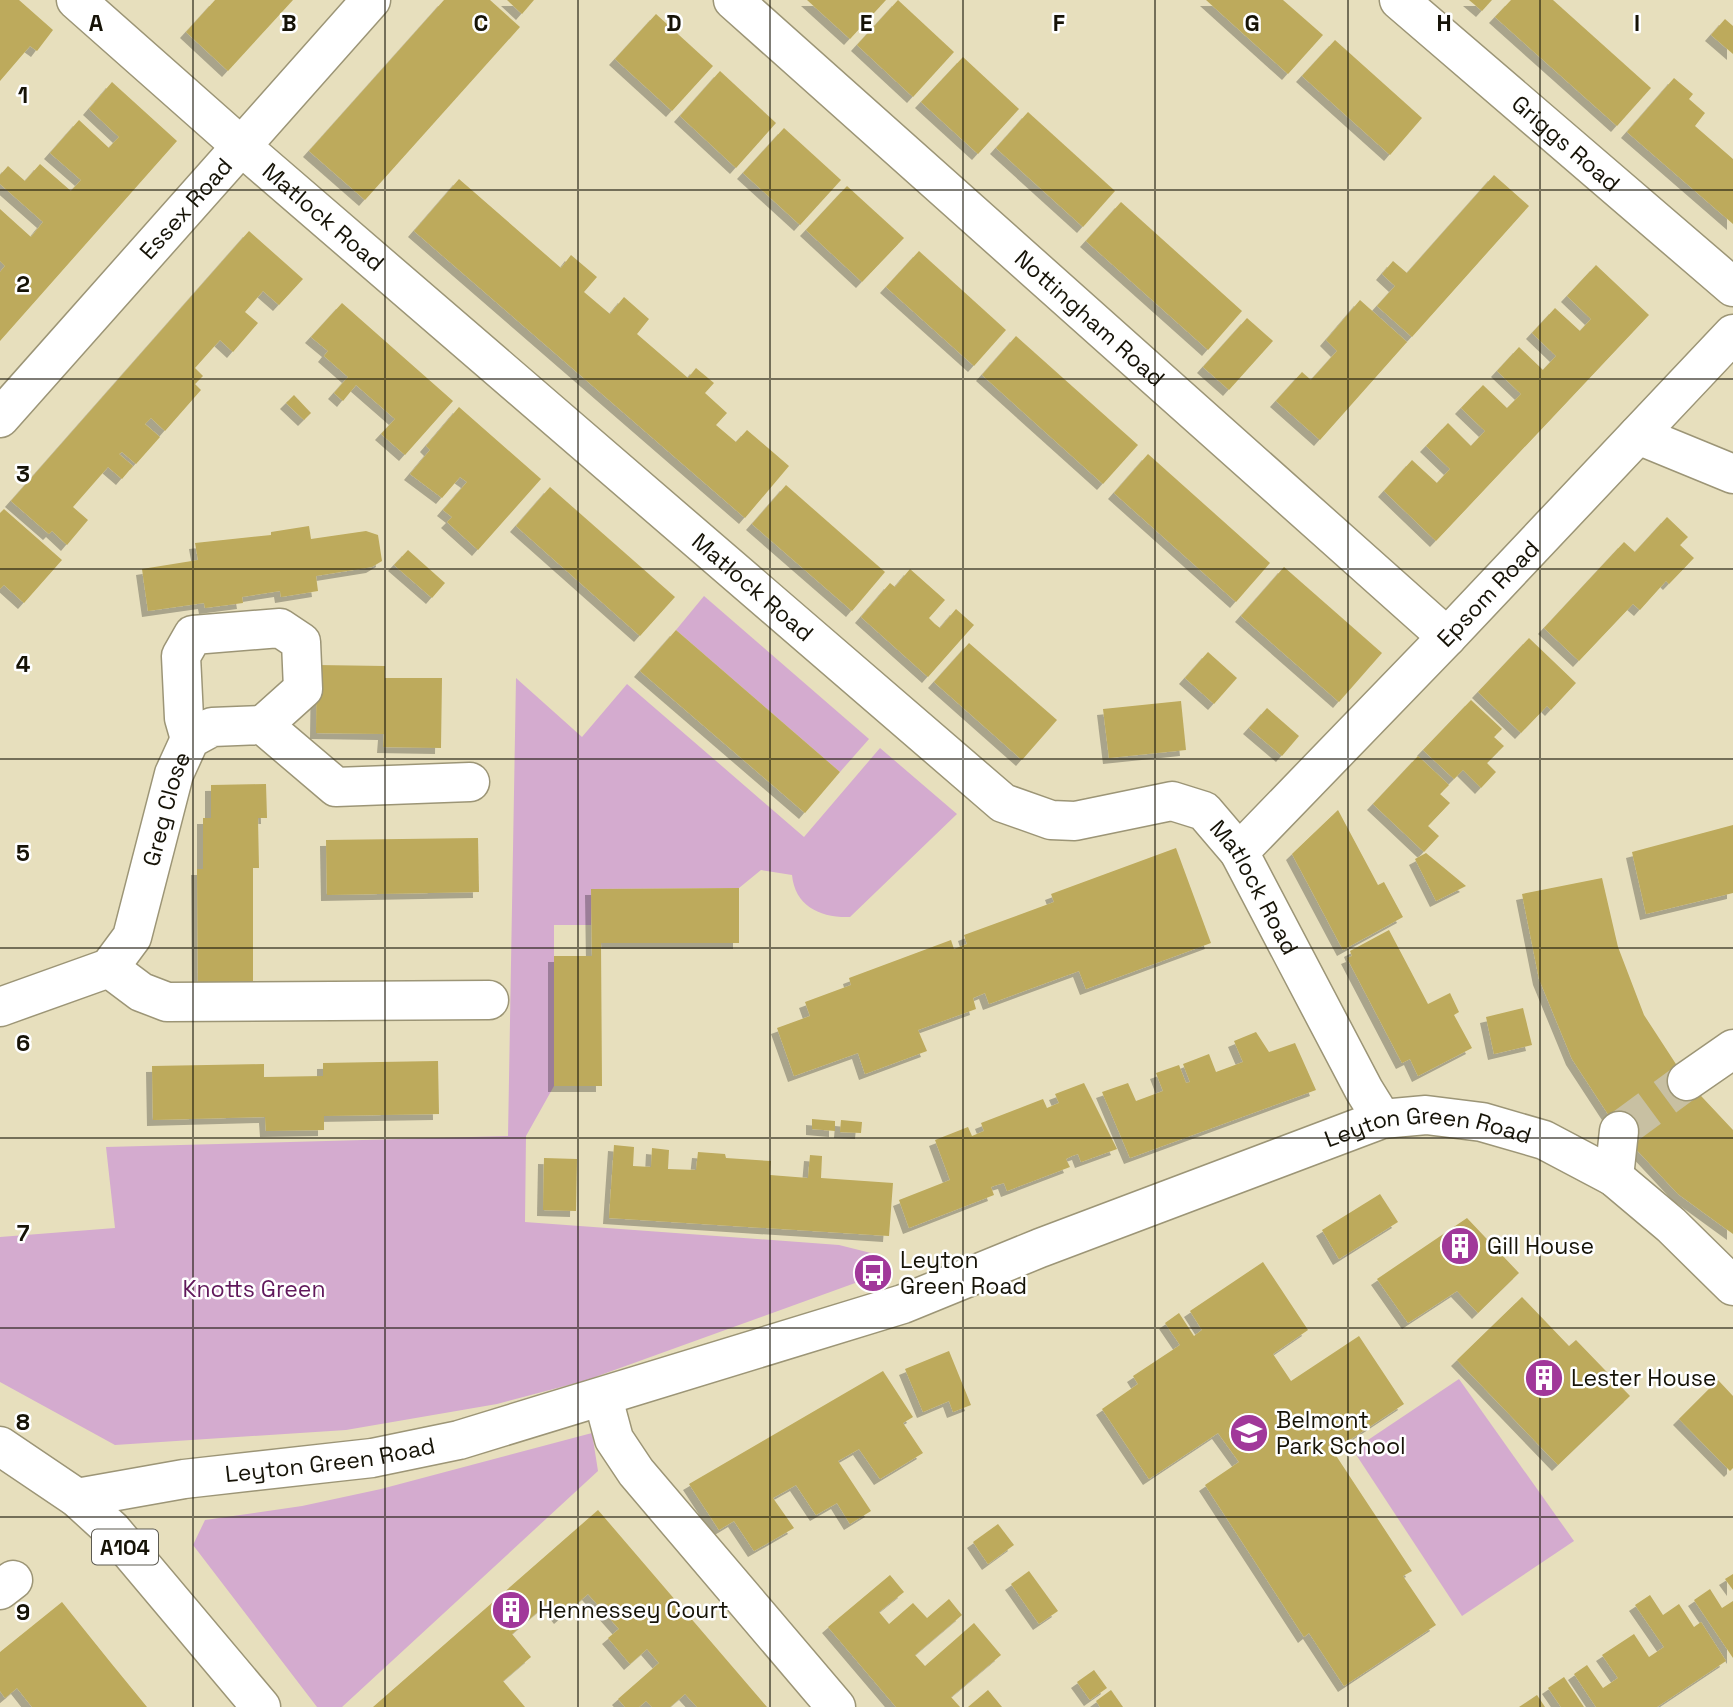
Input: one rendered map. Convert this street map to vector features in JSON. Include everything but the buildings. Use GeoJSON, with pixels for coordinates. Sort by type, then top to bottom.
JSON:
{"type":"FeatureCollection","features":[{"type":"Feature","properties":{"kind":"street","name":"Matlock Road"},"geometry":{"type":"LineString","coordinates":[[76,0],[1003,803],[1051,820],[1075,821],[1172,801],[1204,811],[1238,852],[1382,1119]]}},
{"type":"Feature","properties":{"kind":"street","name":"Essex Road"},"geometry":{"type":"LineString","coordinates":[[0,418],[371,0]]}},
{"type":"Feature","properties":{"kind":"street","name":"Nottingham Road"},"geometry":{"type":"LineString","coordinates":[[733,0],[1447,636]]}},
{"type":"Feature","properties":{"kind":"street","name":"Griggs Road"},"geometry":{"type":"LineString","coordinates":[[1399,0],[1733,287]]}},
{"type":"Feature","properties":{"kind":"street","name":"Epsom Road"},"geometry":{"type":"LineString","coordinates":[[1238,852],[1733,334]]}},
{"type":"Feature","properties":{"kind":"street"},"geometry":{"type":"LineString","coordinates":[[1638,435],[1733,474]]}},
{"type":"Feature","properties":{"kind":"street"},"geometry":{"type":"LineString","coordinates":[[190,739],[184,718],[181,656],[193,635],[280,628],[301,642],[303,689],[263,725],[336,787],[470,782]]}},
{"type":"Feature","properties":{"kind":"street","name":"Greg Close"},"geometry":{"type":"LineString","coordinates":[[109,968],[132,937],[174,774],[190,739],[212,727],[263,725]]}},
{"type":"Feature","properties":{"kind":"street"},"geometry":{"type":"LineString","coordinates":[[0,1007],[109,968],[141,992],[167,1002],[489,1000]]}},
{"type":"Feature","properties":{"kind":"street"},"geometry":{"type":"LineString","coordinates":[[1687,1081],[1733,1049]]}},
{"type":"Feature","properties":{"kind":"street","name":"Leyton Green Road"},"geometry":{"type":"LineString","coordinates":[[76,1497],[173,1481],[372,1458],[459,1440],[903,1304],[1040,1248],[1382,1119],[1426,1115],[1482,1122],[1544,1140],[1614,1177],[1671,1226],[1733,1286]]}},
{"type":"Feature","properties":{"kind":"street"},"geometry":{"type":"LineString","coordinates":[[1614,1177],[1619,1131]]}},
{"type":"Feature","properties":{"kind":"street"},"geometry":{"type":"LineString","coordinates":[[603,1398],[614,1439],[636,1472],[836,1707]]}},
{"type":"Feature","properties":{"kind":"street","name":"A104"},"geometry":{"type":"LineString","coordinates":[[0,1446],[76,1497],[112,1530],[261,1707]]}},
{"type":"Feature","properties":{"kind":"green space"},"geometry":{"type":"Polygon","coordinates":[[[704,596],[869,739],[840,772],[676,630],[704,596]]]}},
{"type":"Feature","properties":{"kind":"green space","name":"Knotts Green"},"geometry":{"type":"Polygon","coordinates":[[[516,678],[582,737],[627,684],[804,837],[880,748],[957,814],[850,917],[829,915],[811,908],[798,895],[792,875],[761,870],[739,888],[592,889],[591,925],[554,925],[554,1086],[526,1136],[525,1222],[839,1245],[875,1254],[880,1274],[584,1381],[497,1404],[346,1430],[115,1445],[0,1382],[0,1237],[115,1228],[106,1147],[508,1136],[516,678]]]}},
{"type":"Feature","properties":{"kind":"green space"},"geometry":{"type":"Polygon","coordinates":[[[1459,1379],[1574,1541],[1462,1616],[1353,1450],[1459,1379]]]}},
{"type":"Feature","properties":{"kind":"green space"},"geometry":{"type":"Polygon","coordinates":[[[592,1433],[598,1471],[342,1707],[317,1707],[193,1545],[205,1520],[302,1506],[381,1489],[592,1433]]]}},
{"type":"Feature","properties":{"kind":"tunnel"},"geometry":{"type":"LineString","coordinates":[[1619,1131],[1687,1081]]}},
{"type":"Feature","properties":{"kind":"place","name":"Gill House"},"geometry":{"type":"Point","coordinates":[1460,1246]}},
{"type":"Feature","properties":{"kind":"place","name":"Leyton Green Road"},"geometry":{"type":"Point","coordinates":[873,1273]}},
{"type":"Feature","properties":{"kind":"place","name":"Lester House"},"geometry":{"type":"Point","coordinates":[1544,1378]}},
{"type":"Feature","properties":{"kind":"place","name":"Belmont Park School"},"geometry":{"type":"Point","coordinates":[1249,1433]}},
{"type":"Feature","properties":{"kind":"place","name":"Hennessey Court"},"geometry":{"type":"Point","coordinates":[511,1610]}}]}
